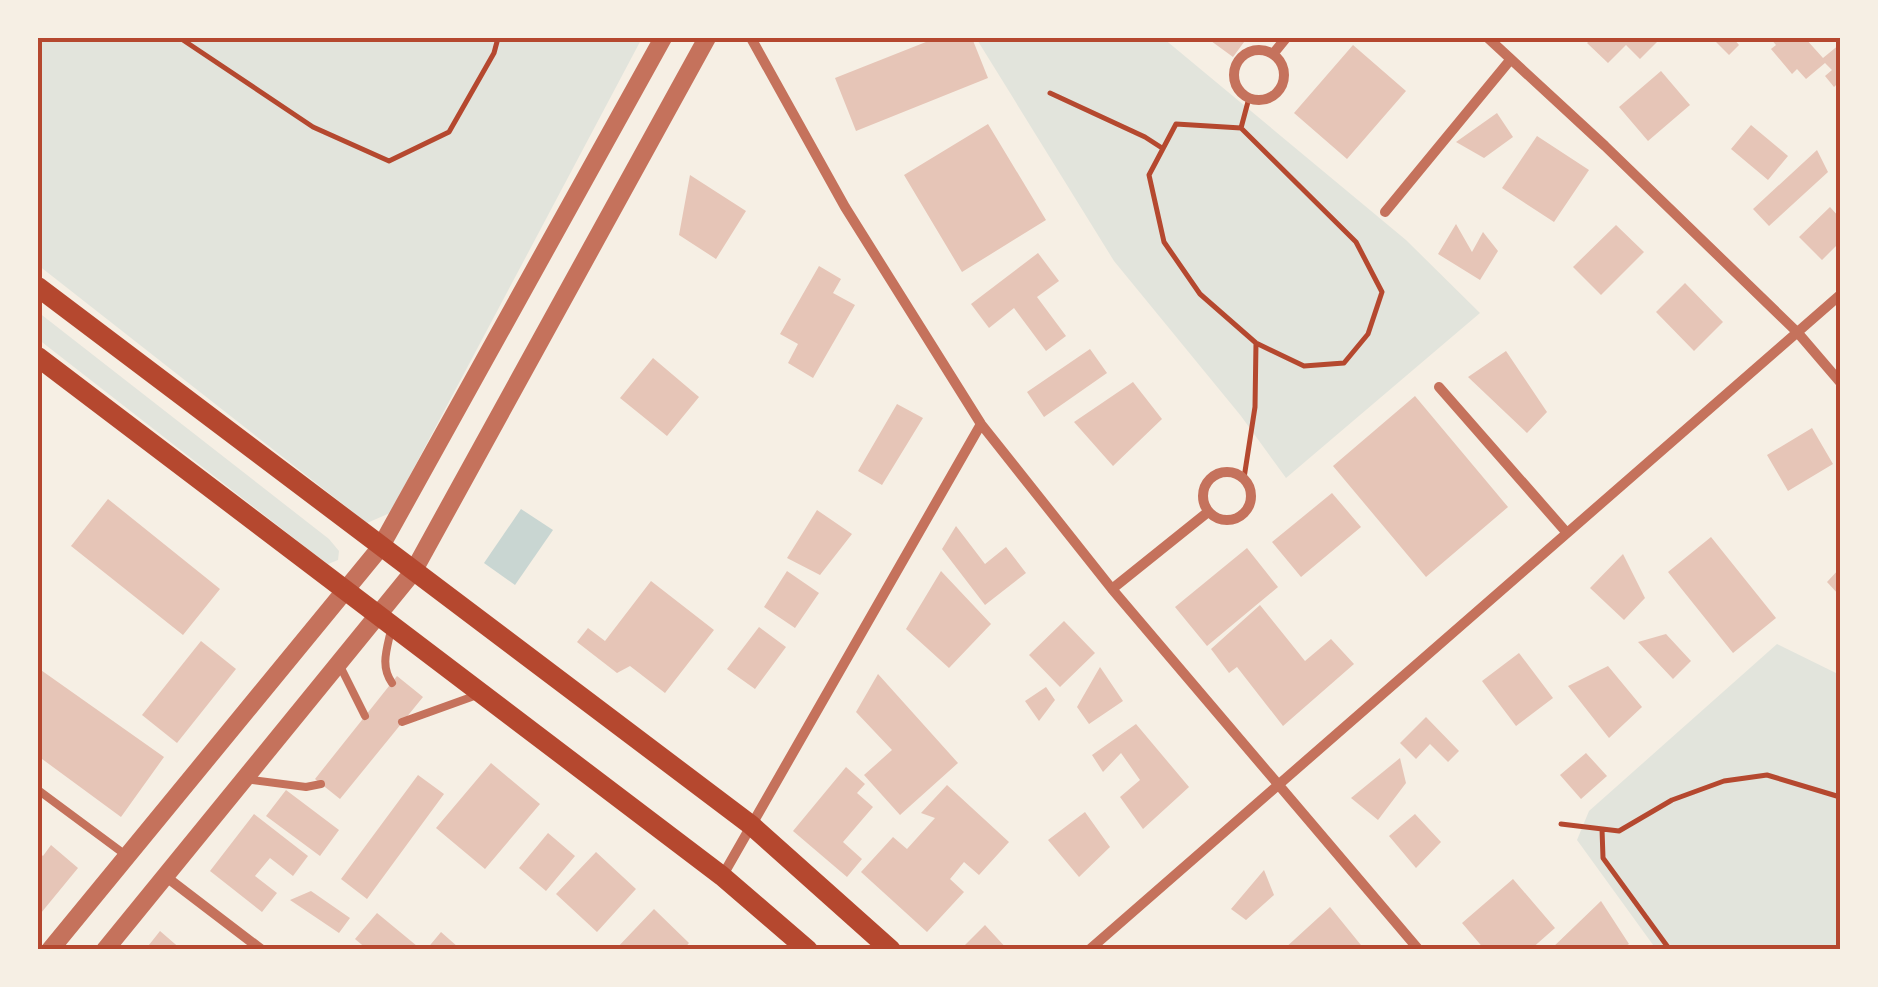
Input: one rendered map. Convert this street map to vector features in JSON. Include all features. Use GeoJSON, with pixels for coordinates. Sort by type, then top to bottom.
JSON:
{"type":"FeatureCollection","features":[{"type":"Feature","properties":{"kind":"main road"},"geometry":{"type":"LineString","coordinates":[[38,287],[751,825],[892,950]]}},
{"type":"Feature","properties":{"kind":"main road"},"geometry":{"type":"LineString","coordinates":[[38,358],[722,876],[808,950]]}},
{"type":"Feature","properties":{"kind":"street"},"geometry":{"type":"LineString","coordinates":[[50,950],[380,548],[663,38]]}},
{"type":"Feature","properties":{"kind":"street"},"geometry":{"type":"LineString","coordinates":[[105,950],[339,665],[386,620],[707,38]]}},
{"type":"Feature","properties":{"kind":"street"},"geometry":{"type":"LineString","coordinates":[[751,38],[845,207],[981,424],[1112,589],[1419,950]]}},
{"type":"Feature","properties":{"kind":"street"},"geometry":{"type":"LineString","coordinates":[[1273,54],[1286,38]]}},
{"type":"Feature","properties":{"kind":"street"},"geometry":{"type":"LineString","coordinates":[[1488,38],[1798,332],[1840,382]]}},
{"type":"Feature","properties":{"kind":"street"},"geometry":{"type":"LineString","coordinates":[[1266,50],[1278,60],[1284,75],[1278,90],[1266,99],[1249,98],[1234,80],[1236,63],[1249,51],[1266,50]]}},
{"type":"Feature","properties":{"kind":"street"},"geometry":{"type":"LineString","coordinates":[[1386,212],[1511,58]]}},
{"type":"Feature","properties":{"kind":"street"},"geometry":{"type":"LineString","coordinates":[[1089,950],[1840,296]]}},
{"type":"Feature","properties":{"kind":"street"},"geometry":{"type":"LineString","coordinates":[[1440,386],[1567,533]]}},
{"type":"Feature","properties":{"kind":"street"},"geometry":{"type":"LineString","coordinates":[[722,876],[981,424]]}},
{"type":"Feature","properties":{"kind":"street"},"geometry":{"type":"LineString","coordinates":[[1221,472],[1237,473],[1244,478],[1252,492],[1244,514],[1222,520],[1208,512],[1202,497],[1207,481],[1221,472]]}},
{"type":"Feature","properties":{"kind":"street"},"geometry":{"type":"LineString","coordinates":[[1112,589],[1208,512]]}},
{"type":"Feature","properties":{"kind":"street"},"geometry":{"type":"LineString","coordinates":[[165,876],[262,950]]}},
{"type":"Feature","properties":{"kind":"lane"},"geometry":{"type":"LineString","coordinates":[[386,620],[384,662],[392,683]]}},
{"type":"Feature","properties":{"kind":"lane"},"geometry":{"type":"LineString","coordinates":[[339,665],[366,716]]}},
{"type":"Feature","properties":{"kind":"lane"},"geometry":{"type":"LineString","coordinates":[[402,722],[481,693]]}},
{"type":"Feature","properties":{"kind":"lane"},"geometry":{"type":"LineString","coordinates":[[416,704],[428,712]]}},
{"type":"Feature","properties":{"kind":"lane"},"geometry":{"type":"LineString","coordinates":[[245,779],[306,787],[321,784]]}},
{"type":"Feature","properties":{"kind":"lane"},"geometry":{"type":"LineString","coordinates":[[38,790],[127,856]]}},
{"type":"Feature","properties":{"kind":"path"},"geometry":{"type":"LineString","coordinates":[[180,38],[313,128],[389,162],[450,132],[494,53],[498,38]]}},
{"type":"Feature","properties":{"kind":"path"},"geometry":{"type":"LineString","coordinates":[[1050,92],[1162,148]]}},
{"type":"Feature","properties":{"kind":"path"},"geometry":{"type":"LineString","coordinates":[[1241,128],[1249,98]]}},
{"type":"Feature","properties":{"kind":"path"},"geometry":{"type":"LineString","coordinates":[[1176,124],[1241,128],[1356,242],[1382,292],[1368,334],[1344,363],[1304,366],[1256,344],[1200,294],[1164,242],[1148,175],[1176,124]]}},
{"type":"Feature","properties":{"kind":"path"},"geometry":{"type":"LineString","coordinates":[[1244,478],[1255,407],[1256,344]]}},
{"type":"Feature","properties":{"kind":"path"},"geometry":{"type":"LineString","coordinates":[[1561,824],[1618,831],[1672,800],[1724,782],[1767,776],[1840,797]]}},
{"type":"Feature","properties":{"kind":"path"},"geometry":{"type":"LineString","coordinates":[[1602,829],[1602,858],[1670,950]]}},
{"type":"Feature","properties":{"kind":"shaded area"},"geometry":{"type":"Polygon","coordinates":[[[38,38],[642,38],[390,513],[367,523],[38,265],[38,38]]]}},
{"type":"Feature","properties":{"kind":"shaded area"},"geometry":{"type":"Polygon","coordinates":[[[976,38],[1163,38],[1406,240],[1480,313],[1286,478],[1241,416],[1114,261],[976,38]]]}},
{"type":"Feature","properties":{"kind":"shaded area"},"geometry":{"type":"Polygon","coordinates":[[[38,312],[329,539],[339,551],[338,560],[328,564],[313,553],[38,339],[38,312]]]}},
{"type":"Feature","properties":{"kind":"shaded area"},"geometry":{"type":"Polygon","coordinates":[[[521,509],[553,530],[515,585],[484,563],[521,509]]]}},
{"type":"Feature","properties":{"kind":"shaded area"},"geometry":{"type":"Polygon","coordinates":[[[1777,644],[1840,675],[1840,949],[1656,949],[1577,840],[1589,811],[1777,644]]]}},
{"type":"Feature","properties":{"kind":"building"},"geometry":{"type":"Polygon","coordinates":[[[936,38],[972,38],[988,78],[856,131],[835,78],[936,38]]]}},
{"type":"Feature","properties":{"kind":"building"},"geometry":{"type":"Polygon","coordinates":[[[1207,38],[1247,38],[1233,57],[1207,38]]]}},
{"type":"Feature","properties":{"kind":"building"},"geometry":{"type":"Polygon","coordinates":[[[1592,38],[1661,38],[1640,59],[1626,45],[1608,63],[1587,43],[1592,38]]]}},
{"type":"Feature","properties":{"kind":"building"},"geometry":{"type":"Polygon","coordinates":[[[1712,38],[1733,38],[1739,45],[1729,55],[1712,38]]]}},
{"type":"Feature","properties":{"kind":"building"},"geometry":{"type":"Polygon","coordinates":[[[1770,38],[1805,38],[1823,58],[1840,44],[1840,81],[1834,87],[1825,76],[1832,70],[1825,63],[1806,79],[1797,69],[1792,74],[1771,49],[1776,45],[1770,38]]]}},
{"type":"Feature","properties":{"kind":"building"},"geometry":{"type":"Polygon","coordinates":[[[1353,45],[1406,91],[1347,159],[1294,113],[1353,45]]]}},
{"type":"Feature","properties":{"kind":"building"},"geometry":{"type":"Polygon","coordinates":[[[1661,71],[1690,105],[1648,141],[1619,107],[1661,71]]]}},
{"type":"Feature","properties":{"kind":"building"},"geometry":{"type":"Polygon","coordinates":[[[1497,113],[1513,137],[1484,158],[1456,142],[1497,113]]]}},
{"type":"Feature","properties":{"kind":"building"},"geometry":{"type":"Polygon","coordinates":[[[988,124],[1046,220],[962,272],[904,175],[988,124]]]}},
{"type":"Feature","properties":{"kind":"building"},"geometry":{"type":"Polygon","coordinates":[[[1751,125],[1788,156],[1768,180],[1731,149],[1751,125]]]}},
{"type":"Feature","properties":{"kind":"building"},"geometry":{"type":"Polygon","coordinates":[[[1537,136],[1589,170],[1554,222],[1502,188],[1537,136]]]}},
{"type":"Feature","properties":{"kind":"building"},"geometry":{"type":"Polygon","coordinates":[[[1817,150],[1828,172],[1769,226],[1753,209],[1817,150]]]}},
{"type":"Feature","properties":{"kind":"building"},"geometry":{"type":"Polygon","coordinates":[[[690,175],[746,211],[716,259],[679,235],[690,175]]]}},
{"type":"Feature","properties":{"kind":"building"},"geometry":{"type":"Polygon","coordinates":[[[1830,207],[1840,218],[1840,242],[1822,260],[1799,237],[1830,207]]]}},
{"type":"Feature","properties":{"kind":"building"},"geometry":{"type":"Polygon","coordinates":[[[1456,224],[1472,252],[1483,232],[1498,251],[1480,280],[1438,254],[1456,224]]]}},
{"type":"Feature","properties":{"kind":"building"},"geometry":{"type":"Polygon","coordinates":[[[1616,225],[1644,252],[1601,295],[1573,267],[1616,225]]]}},
{"type":"Feature","properties":{"kind":"building"},"geometry":{"type":"Polygon","coordinates":[[[1038,253],[1059,281],[1037,297],[1066,336],[1046,351],[1014,308],[989,328],[971,304],[1038,253]]]}},
{"type":"Feature","properties":{"kind":"building"},"geometry":{"type":"Polygon","coordinates":[[[819,266],[841,279],[833,293],[855,305],[813,378],[788,363],[798,344],[780,334],[819,266]]]}},
{"type":"Feature","properties":{"kind":"building"},"geometry":{"type":"Polygon","coordinates":[[[1685,283],[1723,322],[1694,351],[1656,312],[1685,283]]]}},
{"type":"Feature","properties":{"kind":"building"},"geometry":{"type":"Polygon","coordinates":[[[1090,349],[1107,373],[1044,417],[1027,392],[1090,349]]]}},
{"type":"Feature","properties":{"kind":"building"},"geometry":{"type":"Polygon","coordinates":[[[1506,351],[1547,412],[1527,433],[1468,377],[1506,351]]]}},
{"type":"Feature","properties":{"kind":"building"},"geometry":{"type":"Polygon","coordinates":[[[653,358],[699,397],[667,436],[620,398],[653,358]]]}},
{"type":"Feature","properties":{"kind":"building"},"geometry":{"type":"Polygon","coordinates":[[[1133,382],[1162,419],[1113,466],[1074,422],[1133,382]]]}},
{"type":"Feature","properties":{"kind":"building"},"geometry":{"type":"Polygon","coordinates":[[[1415,396],[1508,507],[1426,577],[1333,466],[1415,396]]]}},
{"type":"Feature","properties":{"kind":"building"},"geometry":{"type":"Polygon","coordinates":[[[897,404],[923,418],[882,485],[858,471],[897,404]]]}},
{"type":"Feature","properties":{"kind":"building"},"geometry":{"type":"Polygon","coordinates":[[[1812,428],[1833,464],[1788,491],[1767,455],[1812,428]]]}},
{"type":"Feature","properties":{"kind":"building"},"geometry":{"type":"Polygon","coordinates":[[[1332,493],[1361,527],[1301,577],[1272,542],[1332,493]]]}},
{"type":"Feature","properties":{"kind":"building"},"geometry":{"type":"Polygon","coordinates":[[[108,499],[220,589],[183,635],[71,546],[108,499]]]}},
{"type":"Feature","properties":{"kind":"building"},"geometry":{"type":"Polygon","coordinates":[[[817,510],[852,534],[820,575],[787,558],[817,510]]]}},
{"type":"Feature","properties":{"kind":"building"},"geometry":{"type":"Polygon","coordinates":[[[956,526],[985,564],[1006,547],[1026,573],[985,605],[942,549],[956,526]]]}},
{"type":"Feature","properties":{"kind":"building"},"geometry":{"type":"Polygon","coordinates":[[[1711,537],[1776,618],[1733,653],[1668,572],[1711,537]]]}},
{"type":"Feature","properties":{"kind":"building"},"geometry":{"type":"Polygon","coordinates":[[[1247,548],[1278,587],[1207,646],[1175,607],[1247,548]]]}},
{"type":"Feature","properties":{"kind":"building"},"geometry":{"type":"Polygon","coordinates":[[[1623,554],[1645,598],[1624,620],[1590,588],[1623,554]]]}},
{"type":"Feature","properties":{"kind":"building"},"geometry":{"type":"Polygon","coordinates":[[[1840,568],[1840,596],[1827,582],[1840,568]]]}},
{"type":"Feature","properties":{"kind":"building"},"geometry":{"type":"Polygon","coordinates":[[[787,571],[819,593],[795,628],[764,607],[787,571]]]}},
{"type":"Feature","properties":{"kind":"building"},"geometry":{"type":"Polygon","coordinates":[[[941,571],[991,624],[949,668],[906,629],[941,571]]]}},
{"type":"Feature","properties":{"kind":"building"},"geometry":{"type":"Polygon","coordinates":[[[651,581],[714,630],[665,693],[630,666],[617,673],[577,642],[588,628],[605,641],[651,581]]]}},
{"type":"Feature","properties":{"kind":"building"},"geometry":{"type":"Polygon","coordinates":[[[1260,605],[1305,661],[1331,639],[1354,664],[1283,726],[1237,667],[1229,673],[1211,649],[1260,605]]]}},
{"type":"Feature","properties":{"kind":"building"},"geometry":{"type":"Polygon","coordinates":[[[1064,621],[1095,653],[1060,687],[1029,655],[1064,621]]]}},
{"type":"Feature","properties":{"kind":"building"},"geometry":{"type":"Polygon","coordinates":[[[759,627],[786,647],[755,689],[727,669],[759,627]]]}},
{"type":"Feature","properties":{"kind":"building"},"geometry":{"type":"Polygon","coordinates":[[[1666,634],[1691,661],[1673,679],[1638,642],[1666,634]]]}},
{"type":"Feature","properties":{"kind":"building"},"geometry":{"type":"Polygon","coordinates":[[[201,641],[236,669],[177,743],[142,715],[201,641]]]}},
{"type":"Feature","properties":{"kind":"building"},"geometry":{"type":"Polygon","coordinates":[[[1519,653],[1553,698],[1516,726],[1482,681],[1519,653]]]}},
{"type":"Feature","properties":{"kind":"building"},"geometry":{"type":"Polygon","coordinates":[[[1608,666],[1642,707],[1609,738],[1568,686],[1608,666]]]}},
{"type":"Feature","properties":{"kind":"building"},"geometry":{"type":"Polygon","coordinates":[[[1100,667],[1123,701],[1089,724],[1077,707],[1100,667]]]}},
{"type":"Feature","properties":{"kind":"building"},"geometry":{"type":"Polygon","coordinates":[[[38,668],[164,757],[121,817],[38,756],[38,668]]]}},
{"type":"Feature","properties":{"kind":"building"},"geometry":{"type":"Polygon","coordinates":[[[878,674],[958,763],[900,815],[864,775],[892,750],[856,712],[878,674]]]}},
{"type":"Feature","properties":{"kind":"building"},"geometry":{"type":"Polygon","coordinates":[[[397,676],[423,697],[340,799],[315,779],[397,676]]]}},
{"type":"Feature","properties":{"kind":"building"},"geometry":{"type":"Polygon","coordinates":[[[1046,687],[1055,700],[1039,721],[1025,701],[1046,687]]]}},
{"type":"Feature","properties":{"kind":"building"},"geometry":{"type":"Polygon","coordinates":[[[1426,717],[1459,751],[1448,762],[1430,744],[1416,759],[1400,743],[1426,717]]]}},
{"type":"Feature","properties":{"kind":"building"},"geometry":{"type":"Polygon","coordinates":[[[1136,724],[1189,787],[1143,829],[1120,797],[1140,780],[1121,753],[1103,772],[1092,755],[1136,724]]]}},
{"type":"Feature","properties":{"kind":"building"},"geometry":{"type":"Polygon","coordinates":[[[1586,753],[1607,776],[1581,799],[1560,775],[1586,753]]]}},
{"type":"Feature","properties":{"kind":"building"},"geometry":{"type":"Polygon","coordinates":[[[1400,758],[1406,783],[1378,820],[1351,798],[1400,758]]]}},
{"type":"Feature","properties":{"kind":"building"},"geometry":{"type":"Polygon","coordinates":[[[491,763],[540,804],[485,869],[436,828],[491,763]]]}},
{"type":"Feature","properties":{"kind":"building"},"geometry":{"type":"Polygon","coordinates":[[[846,767],[865,784],[857,793],[873,807],[843,842],[862,859],[847,877],[793,831],[846,767]]]}},
{"type":"Feature","properties":{"kind":"building"},"geometry":{"type":"Polygon","coordinates":[[[418,775],[444,794],[367,899],[341,879],[418,775]]]}},
{"type":"Feature","properties":{"kind":"building"},"geometry":{"type":"Polygon","coordinates":[[[947,785],[1009,842],[979,875],[964,862],[950,879],[964,892],[927,932],[861,872],[893,837],[907,849],[935,818],[921,813],[947,785]]]}},
{"type":"Feature","properties":{"kind":"building"},"geometry":{"type":"Polygon","coordinates":[[[286,790],[339,830],[320,856],[266,816],[286,790]]]}},
{"type":"Feature","properties":{"kind":"building"},"geometry":{"type":"Polygon","coordinates":[[[1085,812],[1110,847],[1079,877],[1048,840],[1085,812]]]}},
{"type":"Feature","properties":{"kind":"building"},"geometry":{"type":"Polygon","coordinates":[[[254,814],[308,856],[293,876],[270,858],[255,876],[277,893],[262,912],[210,871],[254,814]]]}},
{"type":"Feature","properties":{"kind":"building"},"geometry":{"type":"Polygon","coordinates":[[[1415,814],[1441,842],[1416,868],[1389,836],[1415,814]]]}},
{"type":"Feature","properties":{"kind":"building"},"geometry":{"type":"Polygon","coordinates":[[[548,833],[575,856],[546,891],[519,868],[548,833]]]}},
{"type":"Feature","properties":{"kind":"building"},"geometry":{"type":"Polygon","coordinates":[[[51,845],[78,868],[41,913],[38,852],[43,856],[51,845]]]}},
{"type":"Feature","properties":{"kind":"building"},"geometry":{"type":"Polygon","coordinates":[[[596,852],[636,889],[597,932],[556,894],[596,852]]]}},
{"type":"Feature","properties":{"kind":"building"},"geometry":{"type":"Polygon","coordinates":[[[1264,870],[1274,895],[1246,920],[1231,909],[1264,870]]]}},
{"type":"Feature","properties":{"kind":"building"},"geometry":{"type":"Polygon","coordinates":[[[1513,879],[1555,928],[1530,950],[1485,950],[1462,923],[1513,879]]]}},
{"type":"Feature","properties":{"kind":"building"},"geometry":{"type":"Polygon","coordinates":[[[311,891],[350,918],[339,933],[290,900],[311,891]]]}},
{"type":"Feature","properties":{"kind":"building"},"geometry":{"type":"Polygon","coordinates":[[[1601,901],[1629,944],[1619,950],[1550,950],[1601,901]]]}},
{"type":"Feature","properties":{"kind":"building"},"geometry":{"type":"Polygon","coordinates":[[[1330,907],[1365,950],[1283,950],[1330,907]]]}},
{"type":"Feature","properties":{"kind":"building"},"geometry":{"type":"Polygon","coordinates":[[[654,909],[689,943],[683,950],[615,950],[654,909]]]}},
{"type":"Feature","properties":{"kind":"building"},"geometry":{"type":"Polygon","coordinates":[[[377,913],[417,946],[414,950],[368,950],[355,939],[377,913]]]}},
{"type":"Feature","properties":{"kind":"building"},"geometry":{"type":"Polygon","coordinates":[[[985,925],[1008,950],[960,950],[985,925]]]}},
{"type":"Feature","properties":{"kind":"building"},"geometry":{"type":"Polygon","coordinates":[[[160,931],[182,950],[145,950],[160,931]]]}},
{"type":"Feature","properties":{"kind":"building"},"geometry":{"type":"Polygon","coordinates":[[[441,932],[458,947],[426,950],[441,932]]]}}]}
